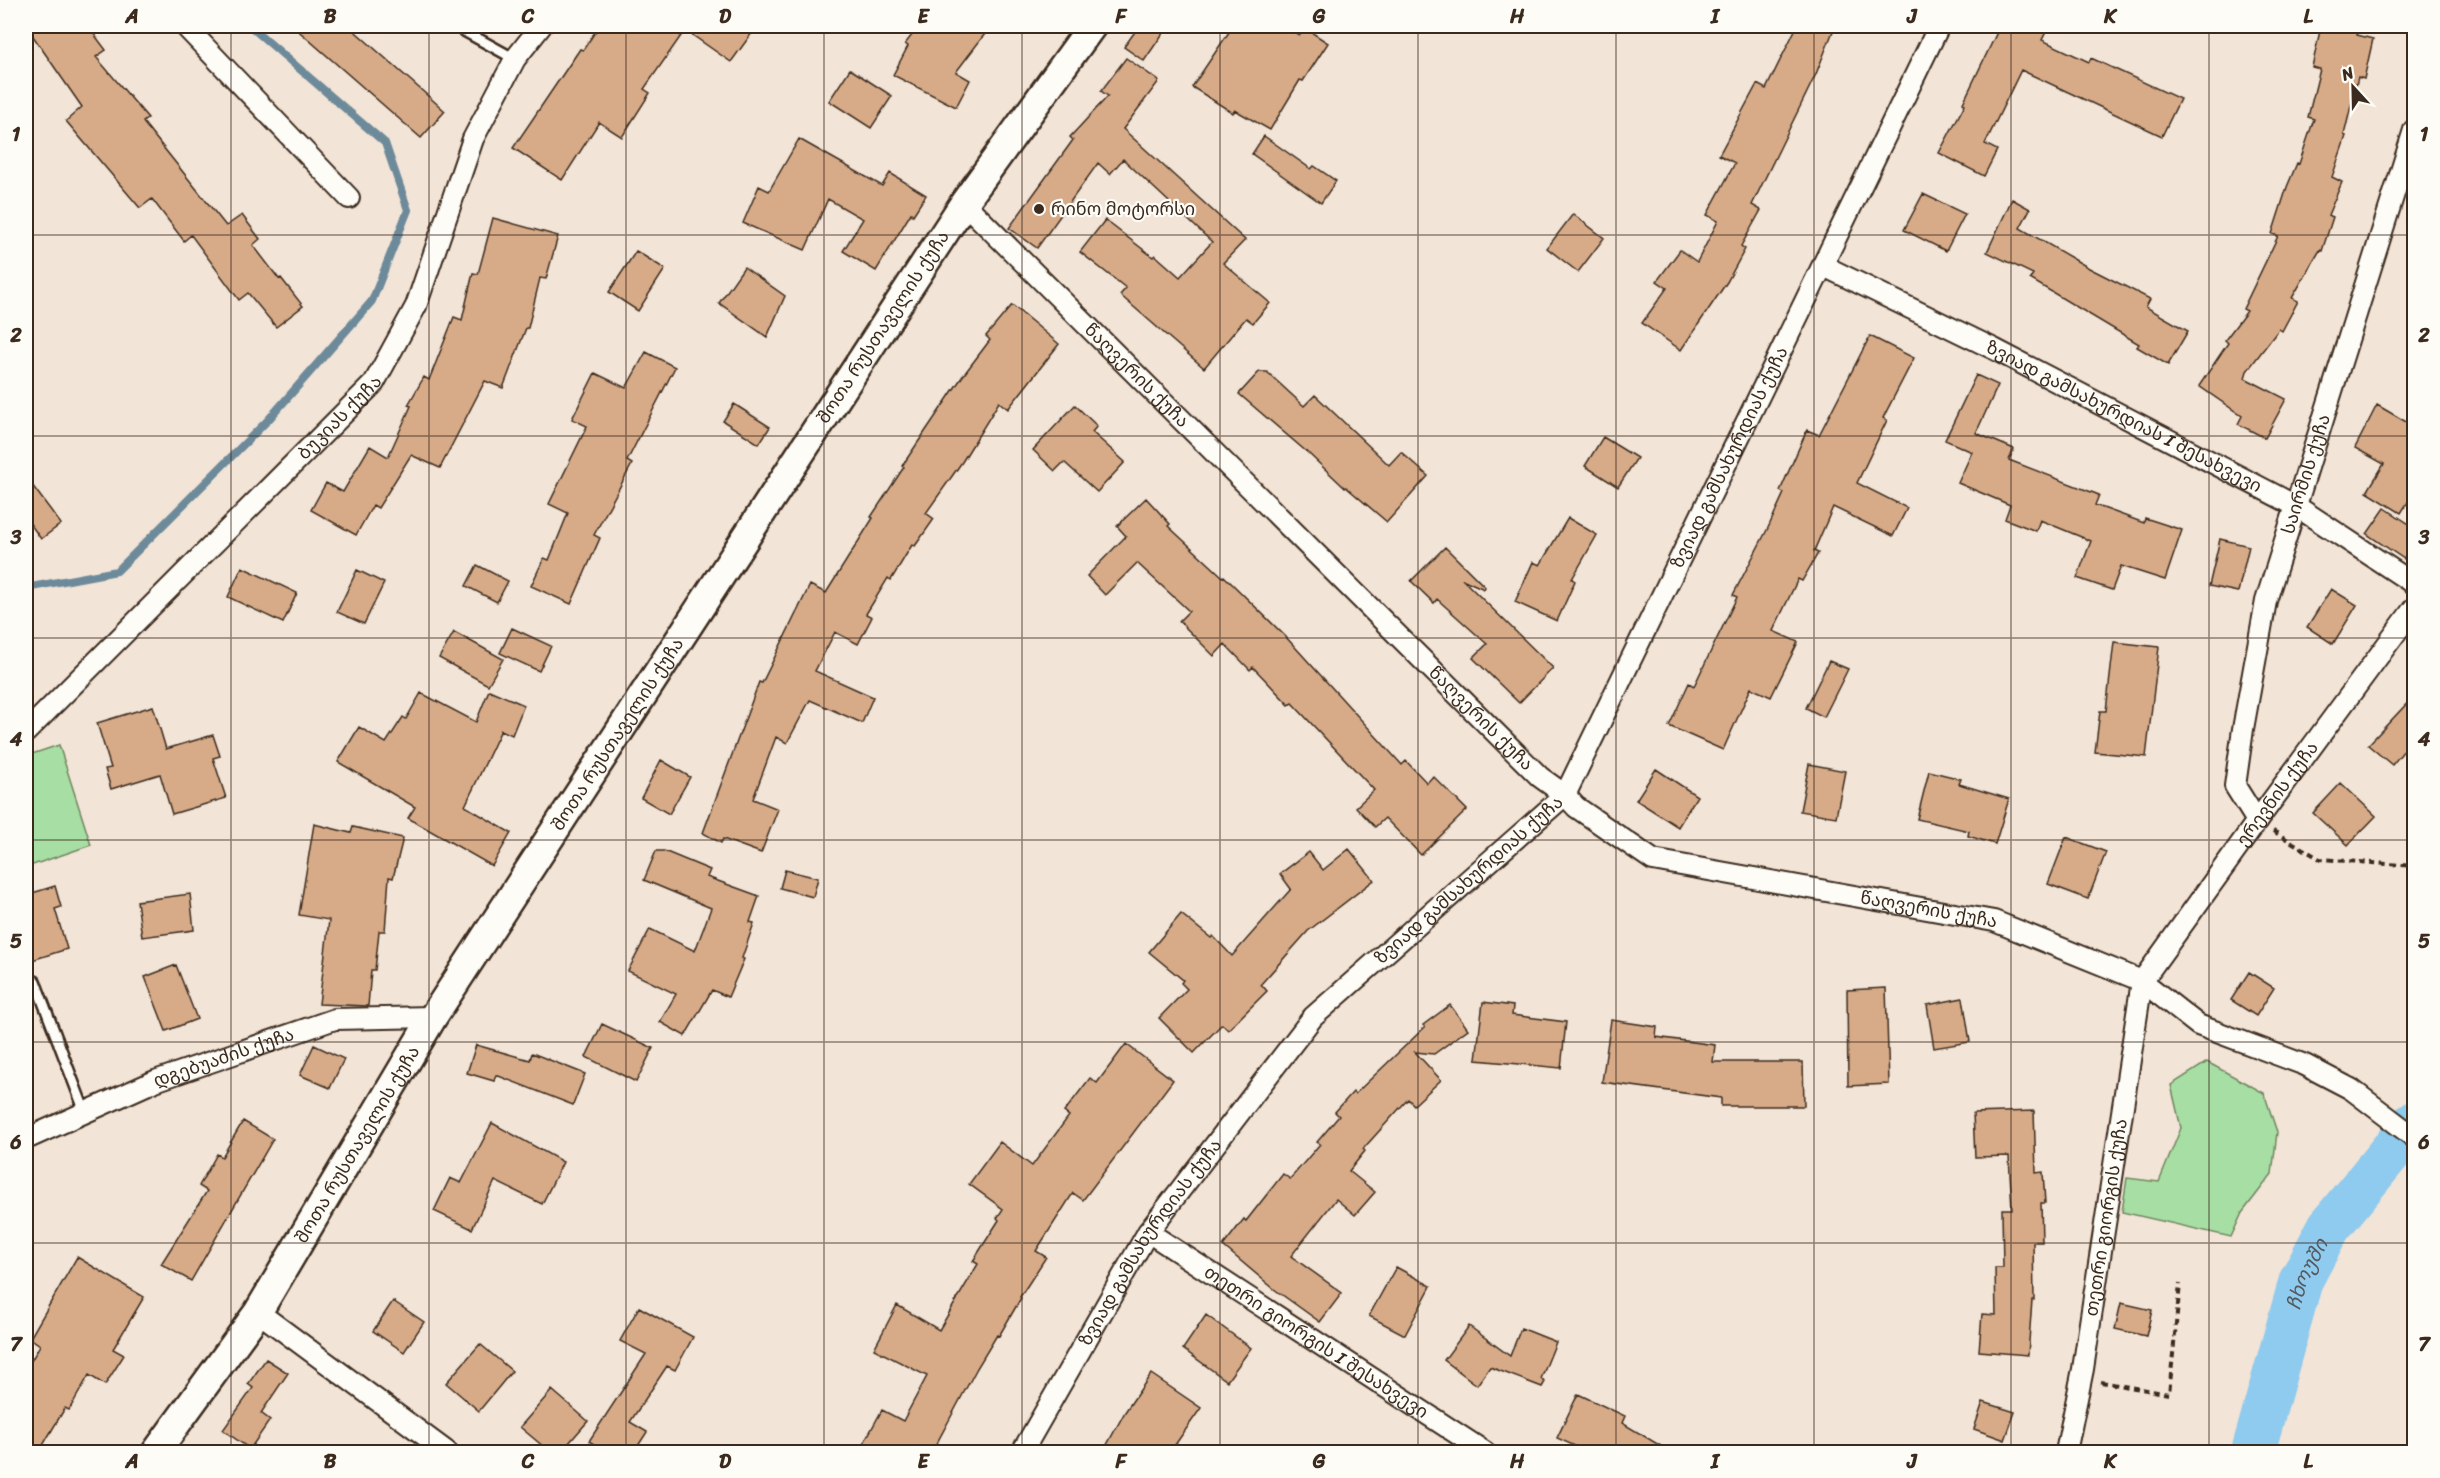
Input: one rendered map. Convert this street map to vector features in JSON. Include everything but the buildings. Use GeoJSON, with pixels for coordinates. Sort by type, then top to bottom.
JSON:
{"type":"FeatureCollection","features":[{"type":"Feature","properties":{"kind":"main road","name":"შოთა რუსთაველის ქუჩა"},"geometry":{"type":"LineString","coordinates":[[156,1452],[258,1312],[433,1017],[964,203],[1092,26]]}},
{"type":"Feature","properties":{"kind":"street"},"geometry":{"type":"LineString","coordinates":[[185,26],[349,198]]}},
{"type":"Feature","properties":{"kind":"street","name":"ბუკიას ქუჩა"},"geometry":{"type":"LineString","coordinates":[[26,732],[374,383],[416,306],[473,139],[515,59],[541,26]]}},
{"type":"Feature","properties":{"kind":"street","name":"ზვიად გამსახურდიას ქუჩა"},"geometry":{"type":"LineString","coordinates":[[1022,1452],[1148,1232],[1313,1017],[1565,795],[1826,263],[1939,26]]}},
{"type":"Feature","properties":{"kind":"street","name":"საირმის ქუჩა"},"geometry":{"type":"LineString","coordinates":[[2257,821],[2235,786],[2266,601],[2415,130]]}},
{"type":"Feature","properties":{"kind":"street","name":"წაღვერის ქუჩა"},"geometry":{"type":"LineString","coordinates":[[964,203],[1540,777],[1565,795],[1576,807],[1653,860],[1994,921],[2142,981],[2198,1025],[2305,1065],[2351,1089],[2415,1137]]}},
{"type":"Feature","properties":{"kind":"street","name":"ზვიად გამსახურდიას I შესახვევი"},"geometry":{"type":"LineString","coordinates":[[1826,263],[1832,270],[1994,349],[2296,506],[2415,584]]}},
{"type":"Feature","properties":{"kind":"street","name":"ერევნის ქუჩა"},"geometry":{"type":"LineString","coordinates":[[2142,981],[2415,608]]}},
{"type":"Feature","properties":{"kind":"street","name":"თეთრი გიორგის ქუჩა"},"geometry":{"type":"LineString","coordinates":[[2066,1452],[2081,1379],[2142,981]]}},
{"type":"Feature","properties":{"kind":"street","name":"დგებუაძის ქუჩა"},"geometry":{"type":"LineString","coordinates":[[26,1139],[155,1081],[335,1019],[433,1017]]}},
{"type":"Feature","properties":{"kind":"street","name":"თეთრი გიორგის I შესახვევი"},"geometry":{"type":"LineString","coordinates":[[1148,1232],[1485,1452]]}},
{"type":"Feature","properties":{"kind":"street"},"geometry":{"type":"LineString","coordinates":[[258,1312],[447,1452]]}},
{"type":"Feature","properties":{"kind":"lane"},"geometry":{"type":"LineString","coordinates":[[455,26],[515,59]]}},
{"type":"Feature","properties":{"kind":"lane"},"geometry":{"type":"LineString","coordinates":[[35,981],[86,1112]]}},
{"type":"Feature","properties":{"kind":"path"},"geometry":{"type":"LineString","coordinates":[[2257,821],[2320,860],[2415,866]]}},
{"type":"Feature","properties":{"kind":"path"},"geometry":{"type":"LineString","coordinates":[[2081,1379],[2169,1394],[2180,1284]]}},
{"type":"Feature","properties":{"kind":"green space"},"geometry":{"type":"Polygon","coordinates":[[[59,745],[91,845],[27,867],[26,756],[59,745]]]}},
{"type":"Feature","properties":{"kind":"green space"},"geometry":{"type":"Polygon","coordinates":[[[2207,1062],[2264,1093],[2277,1132],[2272,1174],[2242,1213],[2231,1237],[2122,1212],[2127,1178],[2159,1182],[2181,1128],[2171,1085],[2207,1062]]]}},
{"type":"Feature","properties":{"kind":"waterway"},"geometry":{"type":"LineString","coordinates":[[26,588],[117,571],[269,419],[372,301],[408,210],[385,143],[250,26]]}},
{"type":"Feature","properties":{"kind":"waterway","name":"ჩხოუში"},"geometry":{"type":"LineString","coordinates":[[2253,1452],[2301,1280],[2329,1227],[2414,1123]]}},
{"type":"Feature","properties":{"kind":"place","name":"რინო მოტორსი"},"geometry":{"type":"Point","coordinates":[1039,209]}}]}
